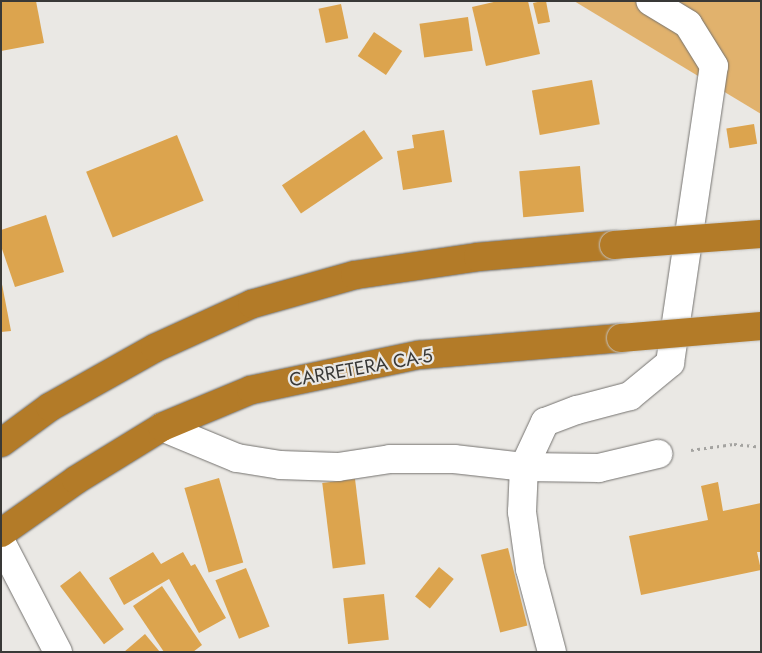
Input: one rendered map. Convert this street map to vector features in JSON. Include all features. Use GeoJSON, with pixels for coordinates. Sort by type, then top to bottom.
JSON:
{"type":"FeatureCollection","features":[{"type":"Feature","properties":{"kind":"highway"},"geometry":{"type":"LineString","coordinates":[[1,443],[50,407],[155,348],[252,304],[355,275],[478,257],[761,234]]}},
{"type":"Feature","properties":{"kind":"highway","name":"CARRETERA CA-5"},"geometry":{"type":"LineString","coordinates":[[1,533],[76,480],[162,427],[250,390],[335,370],[419,355],[761,326]]}},
{"type":"Feature","properties":{"kind":"street"},"geometry":{"type":"LineString","coordinates":[[552,652],[530,569],[522,512],[524,467],[545,422],[577,410],[630,396],[670,363],[714,66],[688,24],[650,1]]}},
{"type":"Feature","properties":{"kind":"street"},"geometry":{"type":"LineString","coordinates":[[162,427],[237,458],[280,465],[338,467],[390,459],[454,459],[524,467],[598,468],[658,454]]}},
{"type":"Feature","properties":{"kind":"street"},"geometry":{"type":"LineString","coordinates":[[1,542],[58,652]]}},
{"type":"Feature","properties":{"kind":"path"},"geometry":{"type":"LineString","coordinates":[[658,454],[734,444],[761,446]]}},
{"type":"Feature","properties":{"kind":"shaded area"},"geometry":{"type":"Polygon","coordinates":[[[574,1],[761,1],[761,114],[574,1]]]}},
{"type":"Feature","properties":{"kind":"building"},"geometry":{"type":"Polygon","coordinates":[[[1,1],[36,1],[44,43],[1,51],[1,1]]]}},
{"type":"Feature","properties":{"kind":"building"},"geometry":{"type":"Polygon","coordinates":[[[498,1],[528,1],[540,54],[486,66],[472,7],[498,1]]]}},
{"type":"Feature","properties":{"kind":"building"},"geometry":{"type":"Polygon","coordinates":[[[546,1],[550,22],[538,24],[533,3],[546,1]]]}},
{"type":"Feature","properties":{"kind":"building"},"geometry":{"type":"Polygon","coordinates":[[[341,4],[348,38],[326,43],[319,9],[341,4]]]}},
{"type":"Feature","properties":{"kind":"building"},"geometry":{"type":"Polygon","coordinates":[[[468,17],[473,51],[424,57],[419,24],[468,17]]]}},
{"type":"Feature","properties":{"kind":"building"},"geometry":{"type":"Polygon","coordinates":[[[374,32],[402,51],[386,75],[358,56],[374,32]]]}},
{"type":"Feature","properties":{"kind":"building"},"geometry":{"type":"Polygon","coordinates":[[[592,80],[600,124],[540,135],[532,91],[592,80]]]}},
{"type":"Feature","properties":{"kind":"building"},"geometry":{"type":"Polygon","coordinates":[[[754,124],[757,144],[729,148],[726,128],[754,124]]]}},
{"type":"Feature","properties":{"kind":"building"},"geometry":{"type":"Polygon","coordinates":[[[364,130],[383,158],[301,214],[282,185],[364,130]]]}},
{"type":"Feature","properties":{"kind":"building"},"geometry":{"type":"Polygon","coordinates":[[[444,130],[452,182],[403,190],[397,151],[414,148],[412,135],[444,130]]]}},
{"type":"Feature","properties":{"kind":"building"},"geometry":{"type":"Polygon","coordinates":[[[177,135],[204,201],[113,238],[86,172],[177,135]]]}},
{"type":"Feature","properties":{"kind":"building"},"geometry":{"type":"Polygon","coordinates":[[[580,166],[584,212],[523,217],[519,171],[580,166]]]}},
{"type":"Feature","properties":{"kind":"building"},"geometry":{"type":"Polygon","coordinates":[[[46,215],[64,272],[15,287],[1,246],[1,230],[46,215]]]}},
{"type":"Feature","properties":{"kind":"building"},"geometry":{"type":"Polygon","coordinates":[[[1,279],[11,331],[1,332],[1,279]]]}},
{"type":"Feature","properties":{"kind":"building"},"geometry":{"type":"Polygon","coordinates":[[[219,478],[243,563],[209,573],[184,488],[219,478]]]}},
{"type":"Feature","properties":{"kind":"building"},"geometry":{"type":"Polygon","coordinates":[[[355,479],[365,564],[333,568],[322,483],[355,479]]]}},
{"type":"Feature","properties":{"kind":"building"},"geometry":{"type":"Polygon","coordinates":[[[718,482],[723,511],[761,503],[761,552],[757,552],[761,570],[641,595],[629,536],[708,520],[701,486],[718,482]]]}},
{"type":"Feature","properties":{"kind":"building"},"geometry":{"type":"Polygon","coordinates":[[[508,548],[527,626],[500,632],[481,555],[508,548]]]}},
{"type":"Feature","properties":{"kind":"building"},"geometry":{"type":"Polygon","coordinates":[[[153,552],[161,564],[183,552],[191,566],[195,564],[226,618],[199,633],[169,579],[124,605],[109,578],[153,552]]]}},
{"type":"Feature","properties":{"kind":"building"},"geometry":{"type":"Polygon","coordinates":[[[439,567],[454,579],[430,608],[415,597],[439,567]]]}},
{"type":"Feature","properties":{"kind":"building"},"geometry":{"type":"Polygon","coordinates":[[[246,568],[270,626],[239,639],[215,580],[246,568]]]}},
{"type":"Feature","properties":{"kind":"building"},"geometry":{"type":"Polygon","coordinates":[[[80,571],[124,629],[104,644],[60,586],[80,571]]]}},
{"type":"Feature","properties":{"kind":"building"},"geometry":{"type":"Polygon","coordinates":[[[162,586],[202,645],[193,652],[164,652],[133,606],[162,586]]]}},
{"type":"Feature","properties":{"kind":"building"},"geometry":{"type":"Polygon","coordinates":[[[384,594],[389,640],[348,644],[343,598],[384,594]]]}},
{"type":"Feature","properties":{"kind":"building"},"geometry":{"type":"Polygon","coordinates":[[[145,634],[160,652],[124,652],[145,634]]]}}]}
